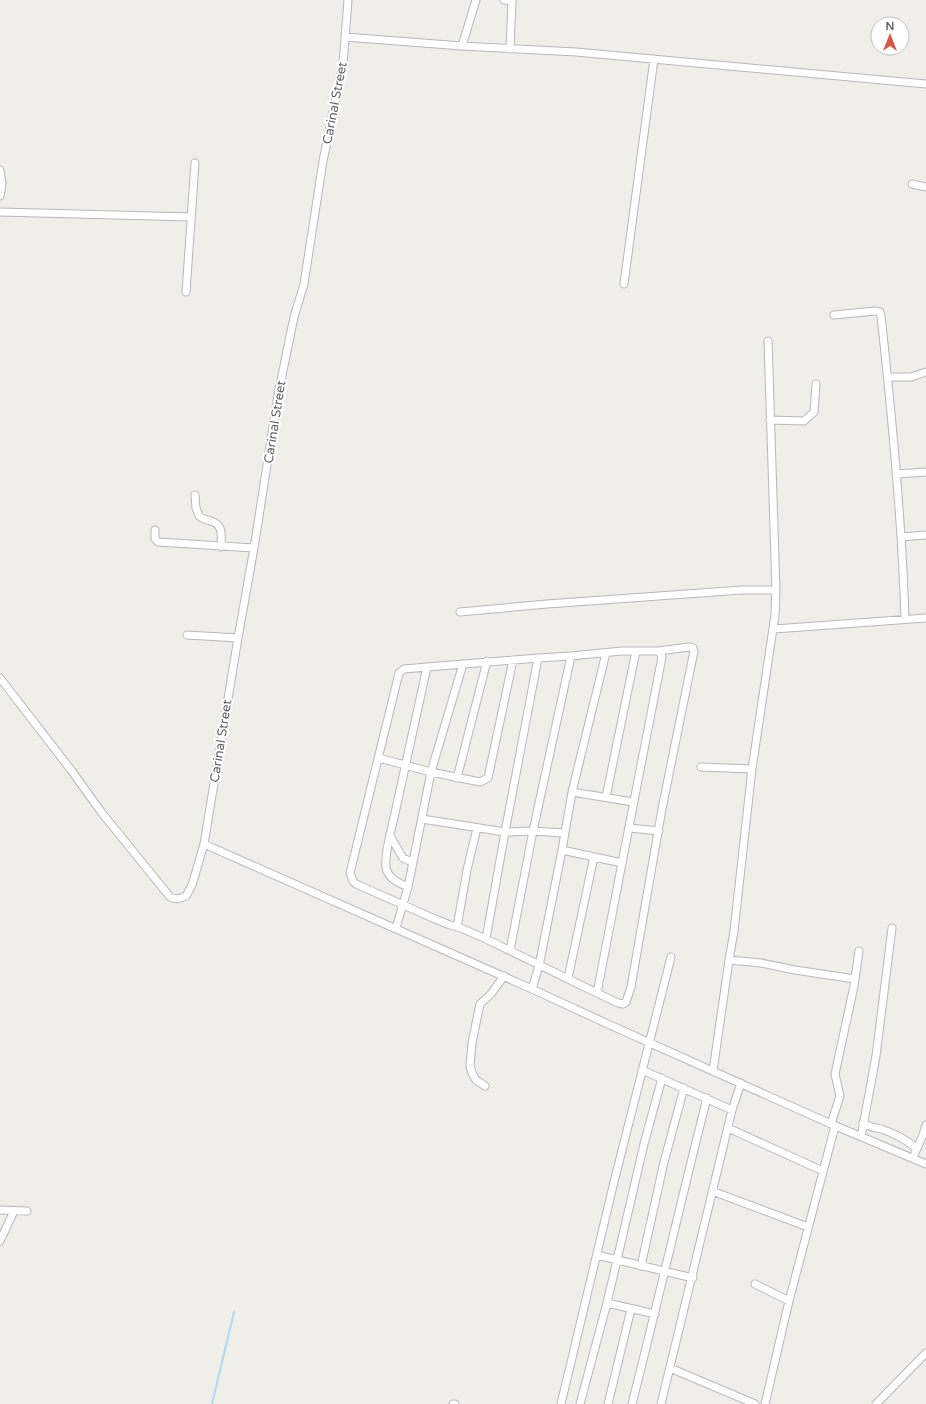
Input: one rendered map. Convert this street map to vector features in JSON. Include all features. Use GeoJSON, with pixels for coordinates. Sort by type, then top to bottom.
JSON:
{"type":"FeatureCollection","features":[{"type":"Feature","properties":{"kind":"street","name":"Carinal Street"},"geometry":{"type":"LineString","coordinates":[[0,678],[102,813],[170,897],[178,899],[186,896],[192,885],[204,844],[278,395],[294,317],[304,284],[323,161],[343,64],[348,0]]}},
{"type":"Feature","properties":{"kind":"street"},"geometry":{"type":"LineString","coordinates":[[462,46],[476,0]]}},
{"type":"Feature","properties":{"kind":"street"},"geometry":{"type":"LineString","coordinates":[[504,0],[512,1],[510,49]]}},
{"type":"Feature","properties":{"kind":"street"},"geometry":{"type":"LineString","coordinates":[[345,37],[462,46],[576,52],[926,84]]}},
{"type":"Feature","properties":{"kind":"street"},"geometry":{"type":"LineString","coordinates":[[624,284],[654,60]]}},
{"type":"Feature","properties":{"kind":"street"},"geometry":{"type":"LineString","coordinates":[[186,292],[195,163]]}},
{"type":"Feature","properties":{"kind":"street"},"geometry":{"type":"LineString","coordinates":[[0,170],[2,184],[0,196]]}},
{"type":"Feature","properties":{"kind":"street"},"geometry":{"type":"LineString","coordinates":[[912,184],[926,187]]}},
{"type":"Feature","properties":{"kind":"street"},"geometry":{"type":"LineString","coordinates":[[0,212],[191,217]]}},
{"type":"Feature","properties":{"kind":"street"},"geometry":{"type":"LineString","coordinates":[[834,315],[875,311],[880,312],[882,316],[904,573],[905,619]]}},
{"type":"Feature","properties":{"kind":"street"},"geometry":{"type":"LineString","coordinates":[[713,1071],[736,915],[752,769],[774,629],[776,590],[768,341]]}},
{"type":"Feature","properties":{"kind":"street"},"geometry":{"type":"LineString","coordinates":[[888,377],[911,377],[926,372]]}},
{"type":"Feature","properties":{"kind":"street"},"geometry":{"type":"LineString","coordinates":[[770,420],[804,421],[814,412],[816,384]]}},
{"type":"Feature","properties":{"kind":"street"},"geometry":{"type":"LineString","coordinates":[[896,474],[926,472]]}},
{"type":"Feature","properties":{"kind":"street"},"geometry":{"type":"LineString","coordinates":[[195,495],[196,508],[199,516],[217,524],[220,528],[221,547]]}},
{"type":"Feature","properties":{"kind":"street"},"geometry":{"type":"LineString","coordinates":[[155,530],[155,540],[158,542],[254,548]]}},
{"type":"Feature","properties":{"kind":"street"},"geometry":{"type":"LineString","coordinates":[[901,537],[926,535]]}},
{"type":"Feature","properties":{"kind":"street"},"geometry":{"type":"LineString","coordinates":[[460,612],[555,603],[734,591],[776,590]]}},
{"type":"Feature","properties":{"kind":"street"},"geometry":{"type":"LineString","coordinates":[[774,629],[926,618]]}},
{"type":"Feature","properties":{"kind":"street"},"geometry":{"type":"LineString","coordinates":[[187,635],[238,638]]}},
{"type":"Feature","properties":{"kind":"street"},"geometry":{"type":"LineString","coordinates":[[689,647],[693,648],[694,651],[659,831],[631,987],[626,1002],[623,1004],[618,1003],[568,978],[539,966],[510,950],[403,906],[356,884],[353,881],[350,873],[399,673],[404,669],[487,661],[636,651],[659,651],[689,647]]}},
{"type":"Feature","properties":{"kind":"street"},"geometry":{"type":"LineString","coordinates":[[606,797],[636,651]]}},
{"type":"Feature","properties":{"kind":"street"},"geometry":{"type":"LineString","coordinates":[[598,993],[630,828],[633,802],[662,657],[659,651]]}},
{"type":"Feature","properties":{"kind":"street"},"geometry":{"type":"LineString","coordinates":[[532,989],[539,966],[572,792],[606,653]]}},
{"type":"Feature","properties":{"kind":"street"},"geometry":{"type":"LineString","coordinates":[[510,950],[533,832],[571,656]]}},
{"type":"Feature","properties":{"kind":"street"},"geometry":{"type":"LineString","coordinates":[[486,939],[504,832],[538,658]]}},
{"type":"Feature","properties":{"kind":"street"},"geometry":{"type":"LineString","coordinates":[[379,758],[457,778],[480,782],[488,778],[513,660]]}},
{"type":"Feature","properties":{"kind":"street"},"geometry":{"type":"LineString","coordinates":[[457,778],[487,661]]}},
{"type":"Feature","properties":{"kind":"street"},"geometry":{"type":"LineString","coordinates":[[396,928],[408,887],[431,772],[462,664]]}},
{"type":"Feature","properties":{"kind":"street"},"geometry":{"type":"LineString","coordinates":[[408,887],[396,881],[387,871],[386,867],[390,836],[427,667]]}},
{"type":"Feature","properties":{"kind":"street"},"geometry":{"type":"LineString","coordinates":[[701,767],[752,769]]}},
{"type":"Feature","properties":{"kind":"street"},"geometry":{"type":"LineString","coordinates":[[572,792],[633,802]]}},
{"type":"Feature","properties":{"kind":"street"},"geometry":{"type":"LineString","coordinates":[[422,819],[504,832],[564,833]]}},
{"type":"Feature","properties":{"kind":"street"},"geometry":{"type":"LineString","coordinates":[[457,927],[467,870],[477,828]]}},
{"type":"Feature","properties":{"kind":"street"},"geometry":{"type":"LineString","coordinates":[[630,828],[659,831]]}},
{"type":"Feature","properties":{"kind":"street"},"geometry":{"type":"LineString","coordinates":[[390,836],[403,858],[412,862]]}},
{"type":"Feature","properties":{"kind":"street"},"geometry":{"type":"LineString","coordinates":[[204,844],[378,922],[396,928],[504,976],[833,1125],[926,1164]]}},
{"type":"Feature","properties":{"kind":"street"},"geometry":{"type":"LineString","coordinates":[[562,850],[622,863]]}},
{"type":"Feature","properties":{"kind":"street"},"geometry":{"type":"LineString","coordinates":[[568,978],[594,857]]}},
{"type":"Feature","properties":{"kind":"street"},"geometry":{"type":"LineString","coordinates":[[861,1137],[876,1056],[892,928]]}},
{"type":"Feature","properties":{"kind":"street"},"geometry":{"type":"LineString","coordinates":[[765,1404],[789,1301],[823,1171],[840,1096],[835,1074],[855,979],[858,951]]}},
{"type":"Feature","properties":{"kind":"street"},"geometry":{"type":"LineString","coordinates":[[561,1404],[671,957]]}},
{"type":"Feature","properties":{"kind":"street"},"geometry":{"type":"LineString","coordinates":[[729,960],[748,961],[855,979]]}},
{"type":"Feature","properties":{"kind":"street"},"geometry":{"type":"LineString","coordinates":[[485,1086],[476,1080],[472,1073],[470,1066],[472,1043],[480,1004],[491,994],[504,976]]}},
{"type":"Feature","properties":{"kind":"street"},"geometry":{"type":"LineString","coordinates":[[642,1070],[732,1110]]}},
{"type":"Feature","properties":{"kind":"street"},"geometry":{"type":"LineString","coordinates":[[580,1404],[644,1144],[662,1078]]}},
{"type":"Feature","properties":{"kind":"street"},"geometry":{"type":"LineString","coordinates":[[661,1404],[693,1278],[732,1110],[741,1083]]}},
{"type":"Feature","properties":{"kind":"street"},"geometry":{"type":"LineString","coordinates":[[641,1266],[664,1162],[684,1088]]}},
{"type":"Feature","properties":{"kind":"street"},"geometry":{"type":"LineString","coordinates":[[632,1404],[707,1098]]}},
{"type":"Feature","properties":{"kind":"street"},"geometry":{"type":"LineString","coordinates":[[863,1123],[869,1127],[881,1129],[910,1142],[916,1150]]}},
{"type":"Feature","properties":{"kind":"street"},"geometry":{"type":"LineString","coordinates":[[912,1158],[926,1125]]}},
{"type":"Feature","properties":{"kind":"street"},"geometry":{"type":"LineString","coordinates":[[728,1128],[823,1171]]}},
{"type":"Feature","properties":{"kind":"street"},"geometry":{"type":"LineString","coordinates":[[712,1191],[808,1227]]}},
{"type":"Feature","properties":{"kind":"street"},"geometry":{"type":"LineString","coordinates":[[0,1210],[27,1212]]}},
{"type":"Feature","properties":{"kind":"street"},"geometry":{"type":"LineString","coordinates":[[0,1239],[14,1211]]}},
{"type":"Feature","properties":{"kind":"street"},"geometry":{"type":"LineString","coordinates":[[597,1255],[693,1278]]}},
{"type":"Feature","properties":{"kind":"street"},"geometry":{"type":"LineString","coordinates":[[755,1284],[789,1301]]}},
{"type":"Feature","properties":{"kind":"street"},"geometry":{"type":"LineString","coordinates":[[606,1303],[655,1314]]}},
{"type":"Feature","properties":{"kind":"street"},"geometry":{"type":"LineString","coordinates":[[608,1404],[631,1309]]}},
{"type":"Feature","properties":{"kind":"street"},"geometry":{"type":"LineString","coordinates":[[876,1404],[926,1353]]}},
{"type":"Feature","properties":{"kind":"street"},"geometry":{"type":"LineString","coordinates":[[670,1368],[755,1404]]}},
{"type":"Feature","properties":{"kind":"waterway"},"geometry":{"type":"LineString","coordinates":[[212,1404],[234,1312]]}}]}
